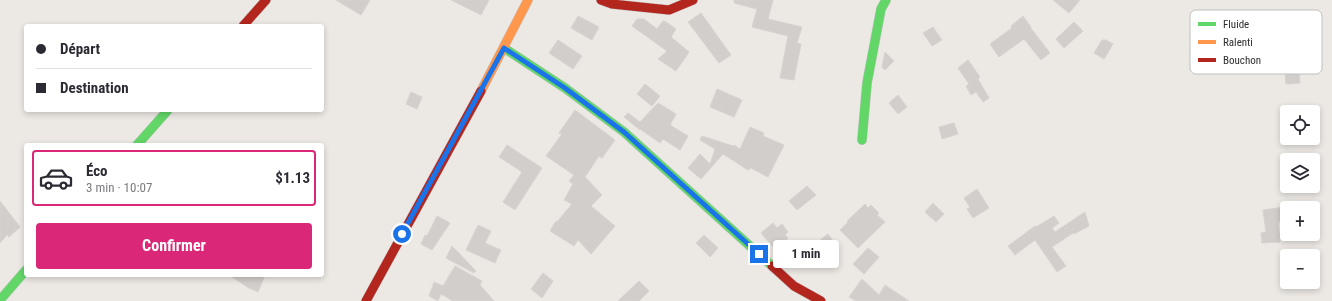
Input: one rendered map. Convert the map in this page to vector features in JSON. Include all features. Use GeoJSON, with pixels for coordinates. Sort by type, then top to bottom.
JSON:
{"type":"FeatureCollection","features":[{"type":"Feature","properties":{"kind":"street"},"geometry":{"type":"LineString","coordinates":[[245,24],[266,0]]}},
{"type":"Feature","properties":{"kind":"street"},"geometry":{"type":"LineString","coordinates":[[366,301],[504,48],[528,0]]}},
{"type":"Feature","properties":{"kind":"street"},"geometry":{"type":"LineString","coordinates":[[601,0],[612,4],[669,10],[692,0]]}},
{"type":"Feature","properties":{"kind":"street"},"geometry":{"type":"LineString","coordinates":[[862,140],[867,84],[881,9],[886,0]]}},
{"type":"Feature","properties":{"kind":"street"},"geometry":{"type":"LineString","coordinates":[[504,48],[565,88],[624,132],[794,286],[821,301]]}},
{"type":"Feature","properties":{"kind":"street"},"geometry":{"type":"LineString","coordinates":[[139,143],[166,112]]}},
{"type":"Feature","properties":{"kind":"street"},"geometry":{"type":"LineString","coordinates":[[0,300],[24,272]]}},
{"type":"Feature","properties":{"kind":"building"},"geometry":{"type":"Polygon","coordinates":[[[336,0],[370,0],[361,15],[336,0]]]}},
{"type":"Feature","properties":{"kind":"building"},"geometry":{"type":"Polygon","coordinates":[[[451,0],[489,0],[481,15],[451,0]]]}},
{"type":"Feature","properties":{"kind":"building"},"geometry":{"type":"Polygon","coordinates":[[[734,0],[773,0],[768,19],[802,27],[797,43],[801,44],[794,80],[780,78],[788,36],[752,27],[757,9],[734,3],[734,0]]]}},
{"type":"Feature","properties":{"kind":"building"},"geometry":{"type":"Polygon","coordinates":[[[1053,0],[1080,0],[1069,13],[1053,0]]]}},
{"type":"Feature","properties":{"kind":"building"},"geometry":{"type":"Polygon","coordinates":[[[701,13],[731,55],[719,63],[688,22],[701,13]]]}},
{"type":"Feature","properties":{"kind":"building"},"geometry":{"type":"Polygon","coordinates":[[[578,16],[599,27],[592,40],[571,28],[578,16]]]}},
{"type":"Feature","properties":{"kind":"building"},"geometry":{"type":"Polygon","coordinates":[[[1023,16],[1050,53],[1041,60],[1024,39],[999,57],[990,44],[1012,28],[1011,26],[1023,16]]]}},
{"type":"Feature","properties":{"kind":"building"},"geometry":{"type":"Polygon","coordinates":[[[637,19],[644,19],[657,29],[663,21],[676,29],[671,37],[689,52],[676,71],[658,59],[667,51],[632,26],[637,19]]]}},
{"type":"Feature","properties":{"kind":"building"},"geometry":{"type":"Polygon","coordinates":[[[1074,22],[1083,31],[1064,48],[1056,39],[1074,22]]]}},
{"type":"Feature","properties":{"kind":"building"},"geometry":{"type":"Polygon","coordinates":[[[933,27],[942,40],[932,46],[923,33],[933,27]]]}},
{"type":"Feature","properties":{"kind":"building"},"geometry":{"type":"Polygon","coordinates":[[[558,40],[582,56],[573,69],[549,53],[558,40]]]}},
{"type":"Feature","properties":{"kind":"building"},"geometry":{"type":"Polygon","coordinates":[[[1102,40],[1106,40],[1113,44],[1104,59],[1094,53],[1102,40]]]}},
{"type":"Feature","properties":{"kind":"building"},"geometry":{"type":"Polygon","coordinates":[[[885,52],[894,61],[885,70],[882,67],[885,52]]]}},
{"type":"Feature","properties":{"kind":"building"},"geometry":{"type":"Polygon","coordinates":[[[968,60],[980,77],[978,79],[989,98],[983,102],[976,92],[971,95],[966,86],[969,84],[958,68],[968,60]]]}},
{"type":"Feature","properties":{"kind":"building"},"geometry":{"type":"Polygon","coordinates":[[[1285,74],[1299,74],[1300,83],[1286,84],[1285,74]]]}},
{"type":"Feature","properties":{"kind":"building"},"geometry":{"type":"Polygon","coordinates":[[[645,84],[660,96],[652,106],[637,94],[645,84]]]}},
{"type":"Feature","properties":{"kind":"building"},"geometry":{"type":"Polygon","coordinates":[[[717,89],[742,100],[734,117],[710,107],[717,89]]]}},
{"type":"Feature","properties":{"kind":"building"},"geometry":{"type":"Polygon","coordinates":[[[411,92],[422,97],[417,109],[406,104],[411,92]]]}},
{"type":"Feature","properties":{"kind":"building"},"geometry":{"type":"Polygon","coordinates":[[[898,95],[907,107],[898,114],[889,103],[898,95]]]}},
{"type":"Feature","properties":{"kind":"building"},"geometry":{"type":"Polygon","coordinates":[[[658,103],[676,114],[670,125],[688,136],[680,150],[663,139],[660,143],[624,117],[628,113],[640,122],[658,103]]]}},
{"type":"Feature","properties":{"kind":"building"},"geometry":{"type":"Polygon","coordinates":[[[575,110],[615,140],[602,158],[599,156],[585,177],[602,195],[591,206],[615,226],[591,254],[578,240],[574,246],[550,231],[556,221],[557,222],[572,204],[564,200],[573,184],[569,181],[574,175],[546,156],[562,134],[559,133],[575,110]]]}},
{"type":"Feature","properties":{"kind":"building"},"geometry":{"type":"Polygon","coordinates":[[[954,123],[958,134],[942,139],[939,127],[954,123]]]}},
{"type":"Feature","properties":{"kind":"building"},"geometry":{"type":"Polygon","coordinates":[[[750,127],[764,133],[763,136],[784,145],[768,177],[751,168],[748,170],[723,154],[701,179],[688,168],[700,154],[710,164],[715,149],[700,140],[702,136],[733,146],[734,145],[740,149],[750,127]]]}},
{"type":"Feature","properties":{"kind":"building"},"geometry":{"type":"Polygon","coordinates":[[[507,145],[542,168],[515,210],[503,202],[522,172],[499,157],[507,145]]]}},
{"type":"Feature","properties":{"kind":"building"},"geometry":{"type":"Polygon","coordinates":[[[807,186],[816,195],[797,210],[789,201],[807,186]]]}},
{"type":"Feature","properties":{"kind":"building"},"geometry":{"type":"Polygon","coordinates":[[[977,189],[989,208],[973,218],[967,209],[970,207],[964,198],[977,189]]]}},
{"type":"Feature","properties":{"kind":"building"},"geometry":{"type":"Polygon","coordinates":[[[0,201],[20,227],[9,237],[7,235],[0,243],[0,201]]]}},
{"type":"Feature","properties":{"kind":"building"},"geometry":{"type":"Polygon","coordinates":[[[933,203],[944,214],[936,222],[925,212],[933,203]]]}},
{"type":"Feature","properties":{"kind":"building"},"geometry":{"type":"Polygon","coordinates":[[[865,204],[868,208],[871,205],[879,213],[877,215],[885,222],[858,248],[840,230],[865,204]]]}},
{"type":"Feature","properties":{"kind":"building"},"geometry":{"type":"Polygon","coordinates":[[[1280,208],[1280,222],[1278,222],[1280,242],[1262,243],[1261,233],[1266,232],[1263,210],[1280,208]]]}},
{"type":"Feature","properties":{"kind":"building"},"geometry":{"type":"Polygon","coordinates":[[[1085,212],[1089,226],[1074,234],[1073,233],[1052,247],[1066,266],[1057,272],[1035,240],[1015,255],[1008,246],[1035,226],[1036,227],[1054,216],[1059,223],[1052,228],[1055,232],[1085,212]]]}},
{"type":"Feature","properties":{"kind":"building"},"geometry":{"type":"Polygon","coordinates":[[[437,216],[450,223],[432,250],[421,244],[425,235],[427,236],[437,216]]]}},
{"type":"Feature","properties":{"kind":"building"},"geometry":{"type":"Polygon","coordinates":[[[773,223],[777,228],[782,224],[788,232],[785,235],[788,238],[786,240],[802,257],[791,265],[780,251],[778,253],[761,233],[773,223]]]}},
{"type":"Feature","properties":{"kind":"building"},"geometry":{"type":"Polygon","coordinates":[[[478,225],[491,231],[485,243],[501,250],[495,263],[466,250],[478,225]]]}},
{"type":"Feature","properties":{"kind":"building"},"geometry":{"type":"Polygon","coordinates":[[[828,234],[835,244],[823,255],[814,245],[828,234]]]}},
{"type":"Feature","properties":{"kind":"building"},"geometry":{"type":"Polygon","coordinates":[[[704,235],[718,248],[710,257],[696,243],[704,235]]]}},
{"type":"Feature","properties":{"kind":"building"},"geometry":{"type":"Polygon","coordinates":[[[452,246],[476,271],[474,273],[446,258],[452,246]]]}},
{"type":"Feature","properties":{"kind":"building"},"geometry":{"type":"Polygon","coordinates":[[[868,248],[879,257],[864,274],[853,264],[868,248]]]}},
{"type":"Feature","properties":{"kind":"building"},"geometry":{"type":"Polygon","coordinates":[[[455,266],[482,281],[480,285],[494,301],[453,301],[441,294],[438,301],[429,296],[434,282],[443,286],[455,266]]]}},
{"type":"Feature","properties":{"kind":"building"},"geometry":{"type":"Polygon","coordinates":[[[543,273],[553,281],[542,298],[531,289],[543,273]]]}},
{"type":"Feature","properties":{"kind":"building"},"geometry":{"type":"Polygon","coordinates":[[[232,277],[264,277],[258,292],[232,277]]]}},
{"type":"Feature","properties":{"kind":"building"},"geometry":{"type":"Polygon","coordinates":[[[862,279],[879,295],[885,285],[909,301],[856,301],[849,297],[862,279]]]}},
{"type":"Feature","properties":{"kind":"building"},"geometry":{"type":"Polygon","coordinates":[[[639,281],[649,291],[639,301],[618,301],[639,281]]]}},
{"type":"Feature","properties":{"kind":"traffic: fast"},"geometry":{"type":"LineString","coordinates":[[862,140],[867,83],[881,9],[886,0]]}},
{"type":"Feature","properties":{"kind":"traffic: fast"},"geometry":{"type":"LineString","coordinates":[[504,48],[565,88],[624,132],[772,266]]}},
{"type":"Feature","properties":{"kind":"traffic: fast"},"geometry":{"type":"LineString","coordinates":[[139,143],[166,112]]}},
{"type":"Feature","properties":{"kind":"traffic: fast"},"geometry":{"type":"LineString","coordinates":[[0,300],[24,272]]}},
{"type":"Feature","properties":{"kind":"traffic: slow"},"geometry":{"type":"LineString","coordinates":[[481,91],[528,0]]}},
{"type":"Feature","properties":{"kind":"traffic: jam"},"geometry":{"type":"LineString","coordinates":[[245,24],[266,0]]}},
{"type":"Feature","properties":{"kind":"traffic: jam"},"geometry":{"type":"LineString","coordinates":[[601,0],[612,4],[669,10],[693,0]]}},
{"type":"Feature","properties":{"kind":"traffic: jam"},"geometry":{"type":"LineString","coordinates":[[366,301],[481,91]]}},
{"type":"Feature","properties":{"kind":"traffic: jam"},"geometry":{"type":"LineString","coordinates":[[772,266],[794,286],[821,301]]}},
{"type":"Feature","properties":{"kind":"route"},"geometry":{"type":"LineString","coordinates":[[402,234],[504,48],[565,88],[624,132],[759,254]]}}]}
